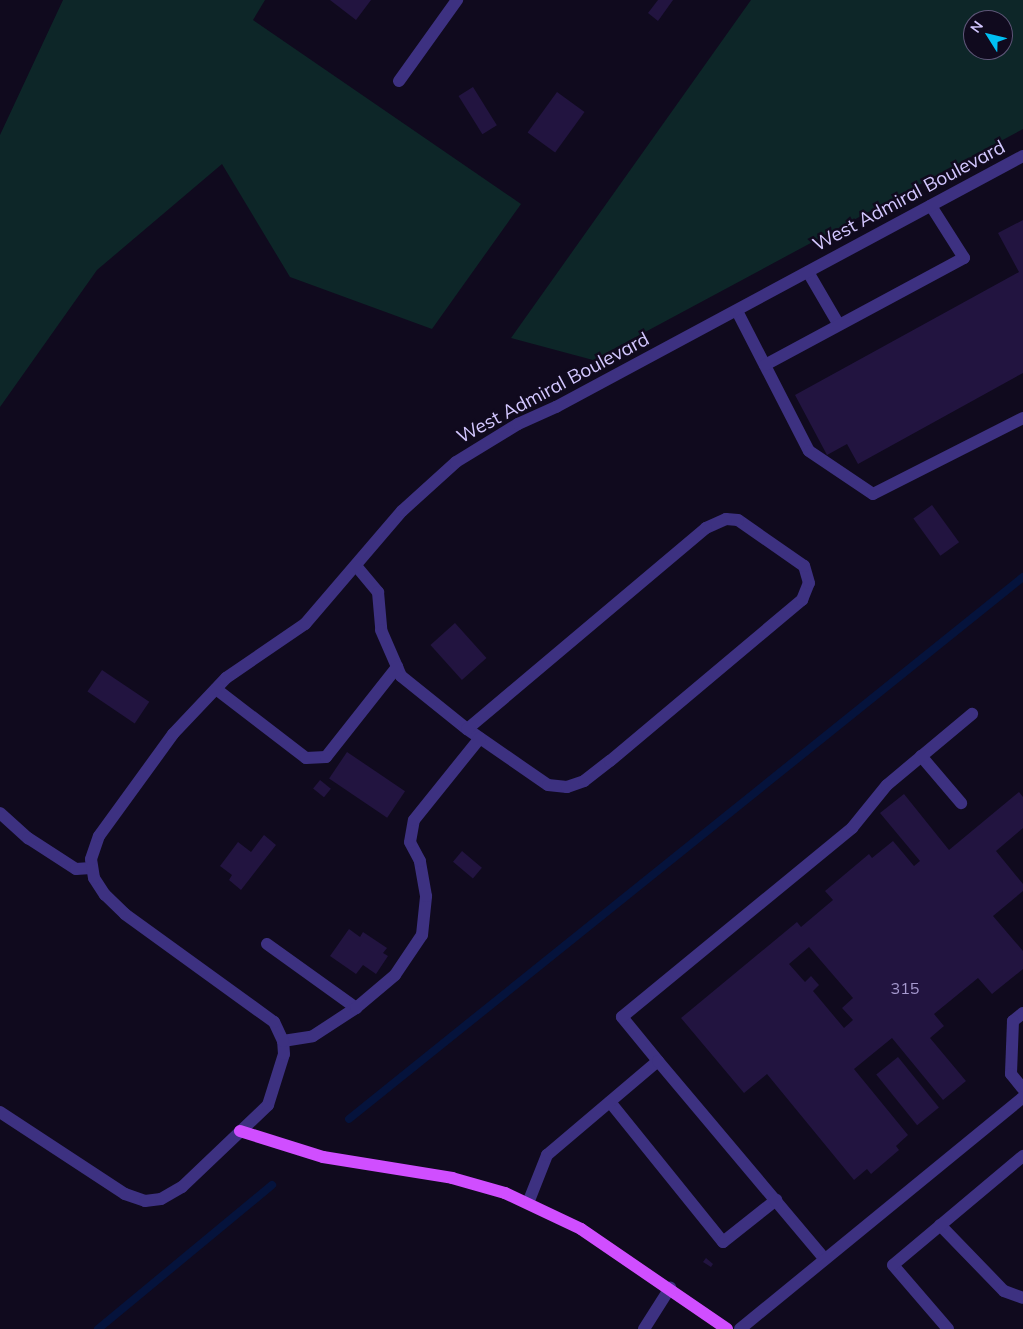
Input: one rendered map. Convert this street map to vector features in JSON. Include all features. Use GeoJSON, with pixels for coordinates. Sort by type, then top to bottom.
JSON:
{"type":"FeatureCollection","features":[{"type":"Feature","properties":{"kind":"main road"},"geometry":{"type":"LineString","coordinates":[[240,1131],[323,1157],[452,1178],[528,1203],[581,1229],[670,1288],[727,1329]]}},
{"type":"Feature","properties":{"kind":"street"},"geometry":{"type":"LineString","coordinates":[[399,80],[457,0]]}},
{"type":"Feature","properties":{"kind":"street","name":"West Admiral Boulevard"},"geometry":{"type":"LineString","coordinates":[[91,868],[94,847],[115,814],[173,734],[216,689],[255,657],[301,628],[357,567],[402,511],[464,457],[518,424],[556,407],[737,311],[1023,156]]}},
{"type":"Feature","properties":{"kind":"street"},"geometry":{"type":"LineString","coordinates":[[765,365],[964,258],[931,206]]}},
{"type":"Feature","properties":{"kind":"street"},"geometry":{"type":"LineString","coordinates":[[808,272],[839,326]]}},
{"type":"Feature","properties":{"kind":"street"},"geometry":{"type":"LineString","coordinates":[[737,311],[809,451],[873,494],[1023,418]]}},
{"type":"Feature","properties":{"kind":"street"},"geometry":{"type":"LineString","coordinates":[[357,567],[378,592],[381,630],[401,676],[467,729],[548,785],[567,787],[584,781],[802,600],[809,583],[804,566],[738,520],[726,519],[706,528],[467,729]]}},
{"type":"Feature","properties":{"kind":"street"},"geometry":{"type":"LineString","coordinates":[[216,689],[306,758],[326,757],[397,667]]}},
{"type":"Feature","properties":{"kind":"street"},"geometry":{"type":"LineString","coordinates":[[824,1258],[622,1017],[852,828],[887,784],[972,714]]}},
{"type":"Feature","properties":{"kind":"street"},"geometry":{"type":"LineString","coordinates":[[283,1041],[313,1036],[356,1008],[395,975],[422,935],[426,896],[420,861],[410,842],[414,820],[480,738]]}},
{"type":"Feature","properties":{"kind":"street"},"geometry":{"type":"LineString","coordinates":[[921,756],[961,803]]}},
{"type":"Feature","properties":{"kind":"street"},"geometry":{"type":"LineString","coordinates":[[0,814],[28,838],[76,869],[91,868],[105,895],[125,914],[274,1022],[283,1041],[283,1062],[268,1105],[182,1187],[162,1199],[145,1201],[96,1178],[0,1112]]}},
{"type":"Feature","properties":{"kind":"street"},"geometry":{"type":"LineString","coordinates":[[267,944],[356,1008]]}},
{"type":"Feature","properties":{"kind":"street"},"geometry":{"type":"LineString","coordinates":[[1023,1013],[1013,1021],[1011,1074],[1023,1089]]}},
{"type":"Feature","properties":{"kind":"street"},"geometry":{"type":"LineString","coordinates":[[528,1203],[547,1155],[658,1061]]}},
{"type":"Feature","properties":{"kind":"street"},"geometry":{"type":"LineString","coordinates":[[740,1329],[824,1258],[1023,1097]]}},
{"type":"Feature","properties":{"kind":"street"},"geometry":{"type":"LineString","coordinates":[[610,1102],[723,1242],[776,1200]]}},
{"type":"Feature","properties":{"kind":"street"},"geometry":{"type":"LineString","coordinates":[[948,1329],[893,1265],[1023,1156]]}},
{"type":"Feature","properties":{"kind":"street"},"geometry":{"type":"LineString","coordinates":[[940,1225],[1004,1292],[1023,1298]]}},
{"type":"Feature","properties":{"kind":"street"},"geometry":{"type":"LineString","coordinates":[[644,1329],[670,1288]]}},
{"type":"Feature","properties":{"kind":"green space"},"geometry":{"type":"Polygon","coordinates":[[[63,0],[265,0],[253,20],[521,204],[432,329],[290,277],[222,164],[97,270],[0,407],[0,135],[63,0]]]}},
{"type":"Feature","properties":{"kind":"green space"},"geometry":{"type":"Polygon","coordinates":[[[751,0],[1023,0],[1023,129],[593,360],[511,338],[751,0]]]}},
{"type":"Feature","properties":{"kind":"building"},"geometry":{"type":"Polygon","coordinates":[[[330,0],[371,0],[356,20],[330,0]]]}},
{"type":"Feature","properties":{"kind":"building"},"geometry":{"type":"Polygon","coordinates":[[[658,0],[673,0],[658,21],[648,13],[658,0]]]}},
{"type":"Feature","properties":{"kind":"building"},"geometry":{"type":"Polygon","coordinates":[[[473,87],[497,125],[482,134],[459,96],[473,87]]]}},
{"type":"Feature","properties":{"kind":"building"},"geometry":{"type":"Polygon","coordinates":[[[557,92],[585,112],[555,152],[528,132],[557,92]]]}},
{"type":"Feature","properties":{"kind":"building"},"geometry":{"type":"Polygon","coordinates":[[[1023,220],[1023,373],[858,464],[847,444],[827,455],[795,395],[1019,272],[998,233],[1023,220]]]}},
{"type":"Feature","properties":{"kind":"building"},"geometry":{"type":"Polygon","coordinates":[[[932,505],[959,542],[940,556],[913,519],[932,505]]]}},
{"type":"Feature","properties":{"kind":"building"},"geometry":{"type":"Polygon","coordinates":[[[455,623],[486,658],[462,680],[430,645],[455,623]]]}},
{"type":"Feature","properties":{"kind":"building"},"geometry":{"type":"Polygon","coordinates":[[[102,670],[149,702],[135,723],[87,692],[102,670]]]}},
{"type":"Feature","properties":{"kind":"building"},"geometry":{"type":"Polygon","coordinates":[[[347,752],[405,791],[387,818],[329,779],[347,752]]]}},
{"type":"Feature","properties":{"kind":"building"},"geometry":{"type":"Polygon","coordinates":[[[320,780],[331,789],[324,797],[313,789],[320,780]]]}},
{"type":"Feature","properties":{"kind":"building"},"geometry":{"type":"Polygon","coordinates":[[[1019,792],[1023,797],[1023,828],[996,851],[1023,884],[1023,891],[993,916],[1023,951],[1023,969],[992,994],[978,978],[934,1014],[944,1026],[930,1038],[966,1081],[943,1100],[892,1038],[854,1069],[908,1135],[896,1146],[899,1150],[871,1174],[867,1169],[854,1180],[767,1074],[744,1093],[681,1018],[797,922],[801,927],[833,900],[825,891],[869,854],[872,858],[893,841],[914,866],[920,861],[880,813],[904,794],[949,850],[1019,792]],[[809,947],[789,964],[805,982],[811,976],[819,985],[813,991],[844,1028],[853,1020],[842,1008],[853,998],[809,947]]]}},
{"type":"Feature","properties":{"kind":"building"},"geometry":{"type":"Polygon","coordinates":[[[264,835],[276,845],[241,890],[229,880],[232,875],[220,866],[238,842],[251,852],[264,835]]]}},
{"type":"Feature","properties":{"kind":"building"},"geometry":{"type":"Polygon","coordinates":[[[462,851],[482,868],[473,878],[453,862],[462,851]]]}},
{"type":"Feature","properties":{"kind":"building"},"geometry":{"type":"Polygon","coordinates":[[[349,929],[360,937],[363,932],[387,948],[383,953],[388,956],[376,974],[363,965],[356,974],[330,956],[349,929]]]}},
{"type":"Feature","properties":{"kind":"building"},"geometry":{"type":"Polygon","coordinates":[[[898,1057],[939,1108],[917,1125],[876,1075],[898,1057]]]}},
{"type":"Feature","properties":{"kind":"building"},"geometry":{"type":"Polygon","coordinates":[[[706,1258],[713,1264],[711,1267],[703,1262],[706,1258]]]}},
{"type":"Feature","properties":{"kind":"waterway"},"geometry":{"type":"LineString","coordinates":[[349,1119],[1023,577]]}},
{"type":"Feature","properties":{"kind":"waterway"},"geometry":{"type":"LineString","coordinates":[[98,1329],[272,1185]]}}]}
